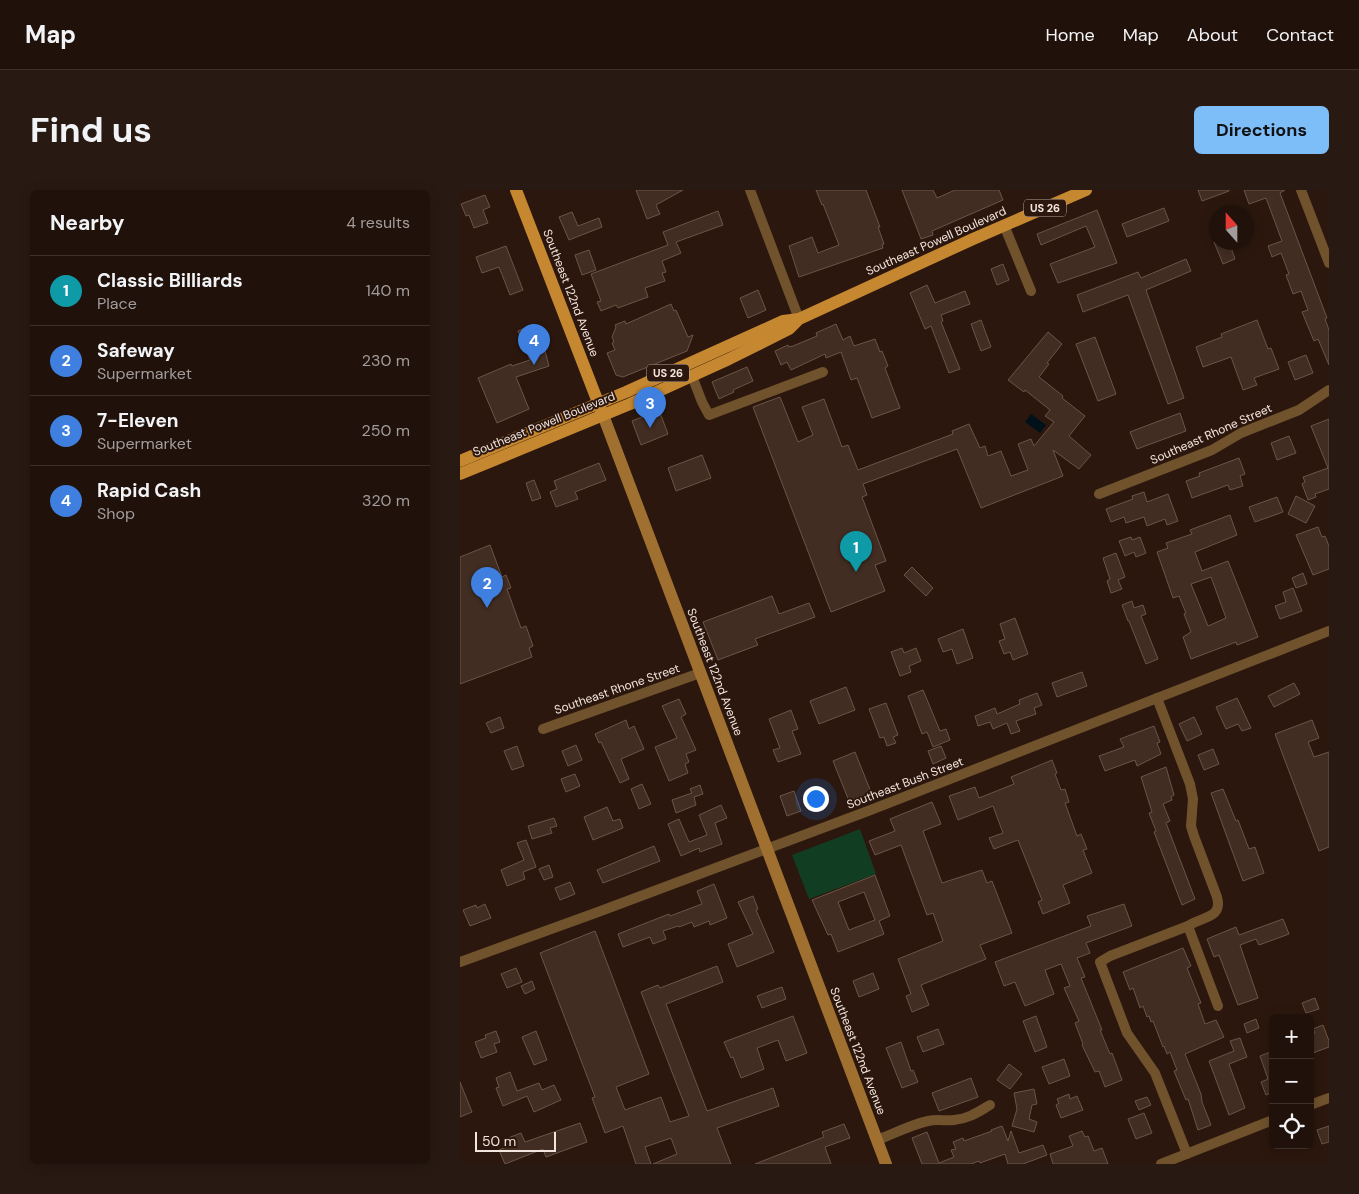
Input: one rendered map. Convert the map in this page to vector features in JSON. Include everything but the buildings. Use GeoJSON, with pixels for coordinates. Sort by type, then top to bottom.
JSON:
{"type":"FeatureCollection","features":[{"type":"Feature","properties":{"kind":"main road","name":"Southeast 122nd Avenue"},"geometry":{"type":"LineString","coordinates":[[516,190],[886,1164]]}},
{"type":"Feature","properties":{"kind":"main road","name":"Southeast Powell Boulevard"},"geometry":{"type":"LineString","coordinates":[[460,461],[692,376],[789,329],[799,320],[1004,225],[1086,190]]}},
{"type":"Feature","properties":{"kind":"main road","name":"Southeast Powell Boulevard"},"geometry":{"type":"LineString","coordinates":[[460,474],[783,321],[799,320]]}},
{"type":"Feature","properties":{"kind":"street"},"geometry":{"type":"LineString","coordinates":[[750,190],[799,320]]}},
{"type":"Feature","properties":{"kind":"street"},"geometry":{"type":"LineString","coordinates":[[1301,190],[1329,263]]}},
{"type":"Feature","properties":{"kind":"street"},"geometry":{"type":"LineString","coordinates":[[1004,225],[1031,291]]}},
{"type":"Feature","properties":{"kind":"street"},"geometry":{"type":"LineString","coordinates":[[692,376],[709,415],[823,372]]}},
{"type":"Feature","properties":{"kind":"street","name":"Southeast Rhone Street"},"geometry":{"type":"LineString","coordinates":[[1100,494],[1212,450],[1241,433],[1299,410],[1329,390]]}},
{"type":"Feature","properties":{"kind":"street","name":"Southeast Bush Street"},"geometry":{"type":"LineString","coordinates":[[460,962],[767,849],[1329,631]]}},
{"type":"Feature","properties":{"kind":"street","name":"Southeast Rhone Street"},"geometry":{"type":"LineString","coordinates":[[543,728],[700,673]]}},
{"type":"Feature","properties":{"kind":"street"},"geometry":{"type":"LineString","coordinates":[[1157,698],[1190,784],[1193,800],[1191,826],[1217,897],[1219,908],[1217,912],[1188,926],[1110,956],[1100,962],[1127,1033],[1155,1072],[1187,1154]]}},
{"type":"Feature","properties":{"kind":"street"},"geometry":{"type":"LineString","coordinates":[[1188,926],[1218,1006]]}},
{"type":"Feature","properties":{"kind":"street"},"geometry":{"type":"LineString","coordinates":[[1314,1104],[1329,1098]]}},
{"type":"Feature","properties":{"kind":"street"},"geometry":{"type":"LineString","coordinates":[[877,1140],[924,1122],[965,1119],[990,1105]]}},
{"type":"Feature","properties":{"kind":"street"},"geometry":{"type":"LineString","coordinates":[[1161,1164],[1269,1122]]}},
{"type":"Feature","properties":{"kind":"green space"},"geometry":{"type":"Polygon","coordinates":[[[860,829],[876,874],[809,899],[792,855],[860,829]]]}},
{"type":"Feature","properties":{"kind":"water"},"geometry":{"type":"Polygon","coordinates":[[[1031,414],[1046,425],[1040,433],[1025,422],[1031,414]]]}},
{"type":"Feature","properties":{"kind":"place","name":"Rapid Cash"},"geometry":{"type":"Point","coordinates":[534,365]}},
{"type":"Feature","properties":{"kind":"place","name":"7-Eleven"},"geometry":{"type":"Point","coordinates":[650,428]}},
{"type":"Feature","properties":{"kind":"place","name":"Classic Billiards"},"geometry":{"type":"Point","coordinates":[856,572]}},
{"type":"Feature","properties":{"kind":"place","name":"Safeway"},"geometry":{"type":"Point","coordinates":[487,608]}}]}
